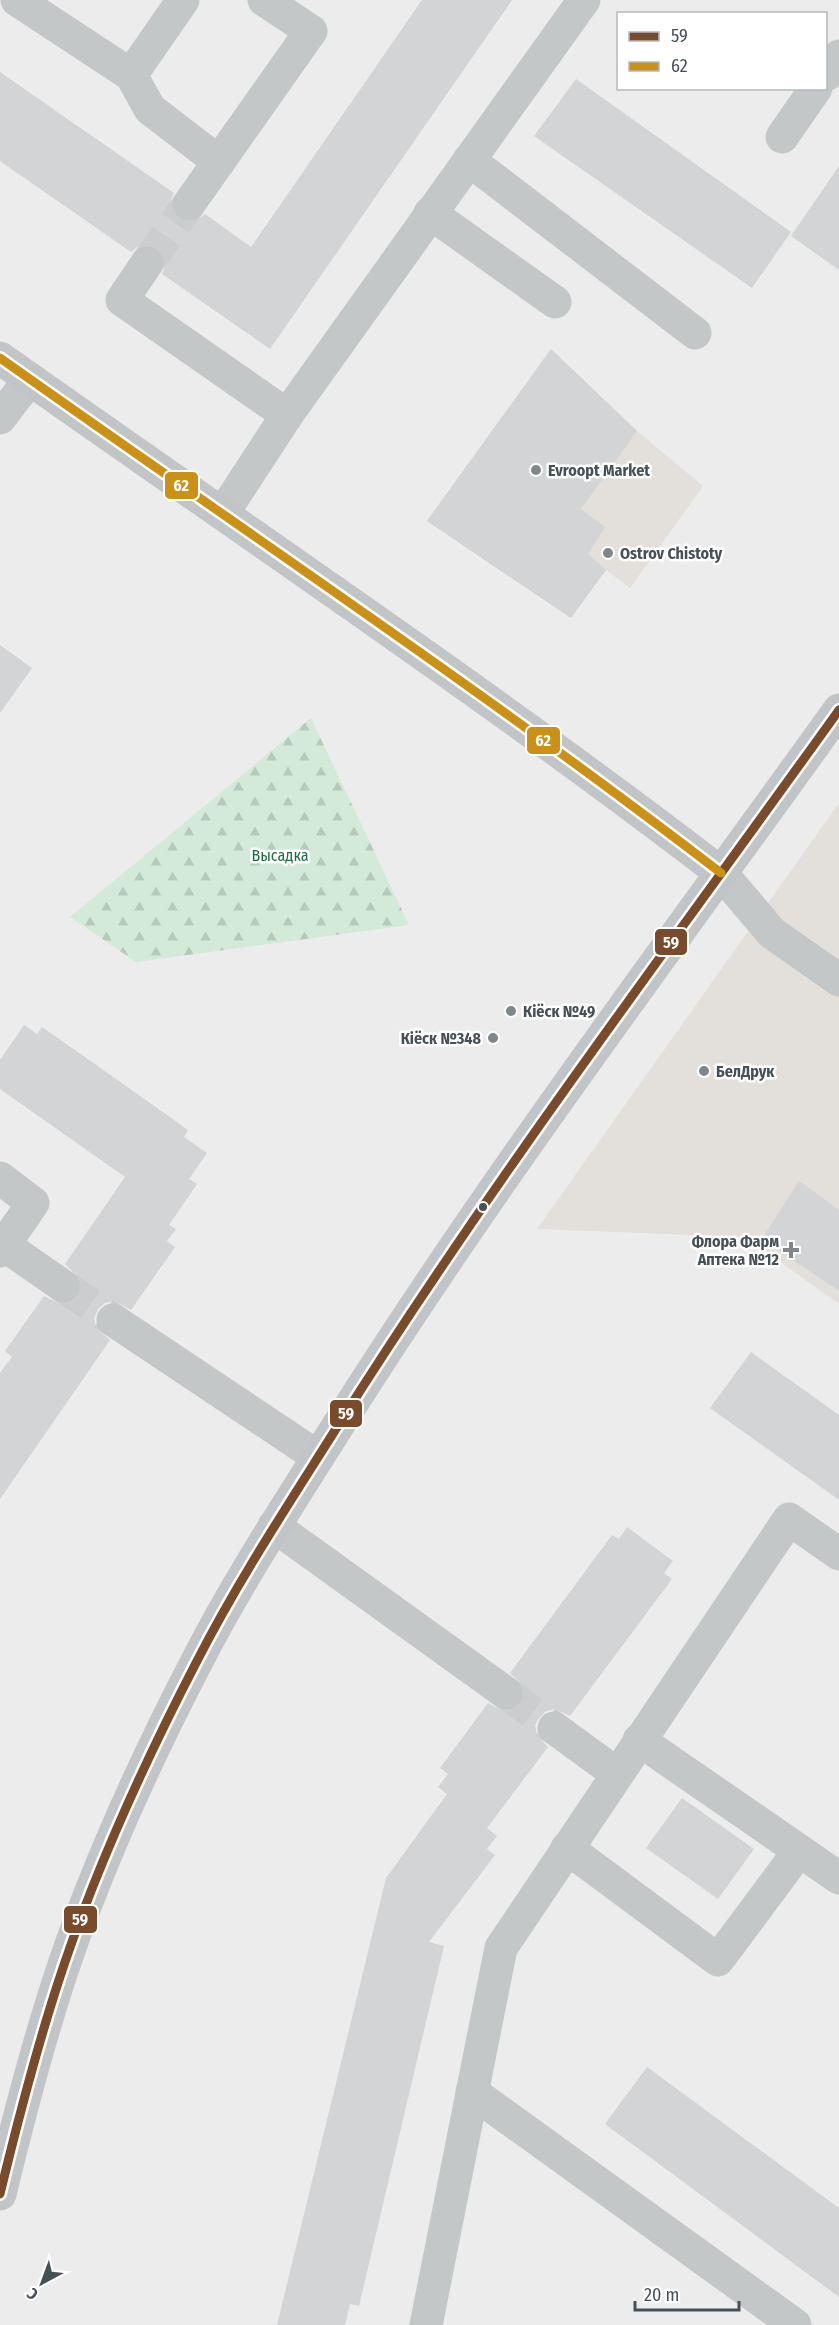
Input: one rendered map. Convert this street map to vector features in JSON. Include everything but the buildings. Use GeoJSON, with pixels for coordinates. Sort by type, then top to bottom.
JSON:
{"type":"FeatureCollection","features":[{"type":"Feature","properties":{"kind":"main road"},"geometry":{"type":"LineString","coordinates":[[0,358],[608,786],[721,873]]}},
{"type":"Feature","properties":{"kind":"main road"},"geometry":{"type":"LineString","coordinates":[[0,2194],[58,1984],[90,1895],[123,1815],[197,1661],[237,1586],[433,1277],[839,710]]}},
{"type":"Feature","properties":{"kind":"lane"},"geometry":{"type":"LineString","coordinates":[[17,0],[131,75],[150,109],[219,162]]}},
{"type":"Feature","properties":{"kind":"lane"},"geometry":{"type":"LineString","coordinates":[[131,75],[183,0]]}},
{"type":"Feature","properties":{"kind":"lane"},"geometry":{"type":"LineString","coordinates":[[189,204],[311,31],[264,0]]}},
{"type":"Feature","properties":{"kind":"lane"},"geometry":{"type":"LineString","coordinates":[[223,513],[287,415],[584,0]]}},
{"type":"Feature","properties":{"kind":"lane"},"geometry":{"type":"LineString","coordinates":[[827,72],[839,56]]}},
{"type":"Feature","properties":{"kind":"lane"},"geometry":{"type":"LineString","coordinates":[[782,136],[815,90]]}},
{"type":"Feature","properties":{"kind":"lane"},"geometry":{"type":"LineString","coordinates":[[469,160],[695,333]]}},
{"type":"Feature","properties":{"kind":"lane"},"geometry":{"type":"LineString","coordinates":[[430,213],[555,302]]}},
{"type":"Feature","properties":{"kind":"lane"},"geometry":{"type":"LineString","coordinates":[[147,263],[122,300],[287,415]]}},
{"type":"Feature","properties":{"kind":"lane"},"geometry":{"type":"LineString","coordinates":[[0,418],[30,379]]}},
{"type":"Feature","properties":{"kind":"lane"},"geometry":{"type":"LineString","coordinates":[[721,873],[772,933],[839,980]]}},
{"type":"Feature","properties":{"kind":"lane"},"geometry":{"type":"LineString","coordinates":[[0,1178],[33,1203],[2,1248],[63,1286]]}},
{"type":"Feature","properties":{"kind":"lane"},"geometry":{"type":"LineString","coordinates":[[113,1320],[318,1457]]}},
{"type":"Feature","properties":{"kind":"lane"},"geometry":{"type":"LineString","coordinates":[[426,2325],[501,1948],[616,1773],[789,1519],[839,1554]]}},
{"type":"Feature","properties":{"kind":"lane"},"geometry":{"type":"LineString","coordinates":[[274,1526],[506,1693]]}},
{"type":"Feature","properties":{"kind":"lane"},"geometry":{"type":"LineString","coordinates":[[554,1728],[616,1773]]}},
{"type":"Feature","properties":{"kind":"lane"},"geometry":{"type":"LineString","coordinates":[[639,1740],[839,1878]]}},
{"type":"Feature","properties":{"kind":"lane"},"geometry":{"type":"LineString","coordinates":[[567,1848],[718,1960],[800,1851]]}},
{"type":"Feature","properties":{"kind":"lane"},"geometry":{"type":"LineString","coordinates":[[472,2092],[795,2325]]}},
{"type":"Feature","properties":{"kind":"shaded area","name":"Evroopt Market"},"geometry":{"type":"Polygon","coordinates":[[[551,349],[637,431],[703,486],[630,588],[606,570],[571,618],[427,521],[551,349]]]}},
{"type":"Feature","properties":{"kind":"shaded area"},"geometry":{"type":"Polygon","coordinates":[[[839,803],[839,1304],[745,1237],[537,1229],[839,803]]]}},
{"type":"Feature","properties":{"kind":"green space","name":"Высадка"},"geometry":{"type":"Polygon","coordinates":[[[311,718],[409,925],[136,962],[70,917],[311,718]]]}},
{"type":"Feature","properties":{"kind":"tunnel"},"geometry":{"type":"LineString","coordinates":[[147,263],[189,204]]}},
{"type":"Feature","properties":{"kind":"tunnel"},"geometry":{"type":"LineString","coordinates":[[63,1286],[113,1320]]}},
{"type":"Feature","properties":{"kind":"tunnel"},"geometry":{"type":"LineString","coordinates":[[506,1693],[554,1728]]}},
{"type":"Feature","properties":{"kind":"transit line","name":"62"},"geometry":{"type":"LineString","coordinates":[[0,358],[454,676],[721,873]]}},
{"type":"Feature","properties":{"kind":"transit line","name":"59"},"geometry":{"type":"LineString","coordinates":[[0,2194],[41,2037],[86,1903],[120,1820],[157,1740],[230,1600],[339,1424],[459,1242],[584,1063],[839,710]]}},
{"type":"Feature","properties":{"kind":"place","name":"Evroopt Market"},"geometry":{"type":"Point","coordinates":[536,470]}},
{"type":"Feature","properties":{"kind":"place","name":"Ostrov Chistoty"},"geometry":{"type":"Point","coordinates":[608,553]}},
{"type":"Feature","properties":{"kind":"place","name":"Кіёск №49"},"geometry":{"type":"Point","coordinates":[511,1011]}},
{"type":"Feature","properties":{"kind":"place","name":"Кіёск №348"},"geometry":{"type":"Point","coordinates":[493,1038]}},
{"type":"Feature","properties":{"kind":"place","name":"БелДрук"},"geometry":{"type":"Point","coordinates":[704,1071]}},
{"type":"Feature","properties":{"kind":"place","name":"Флора Фарм Аптека №12"},"geometry":{"type":"Point","coordinates":[791,1250]}}]}
